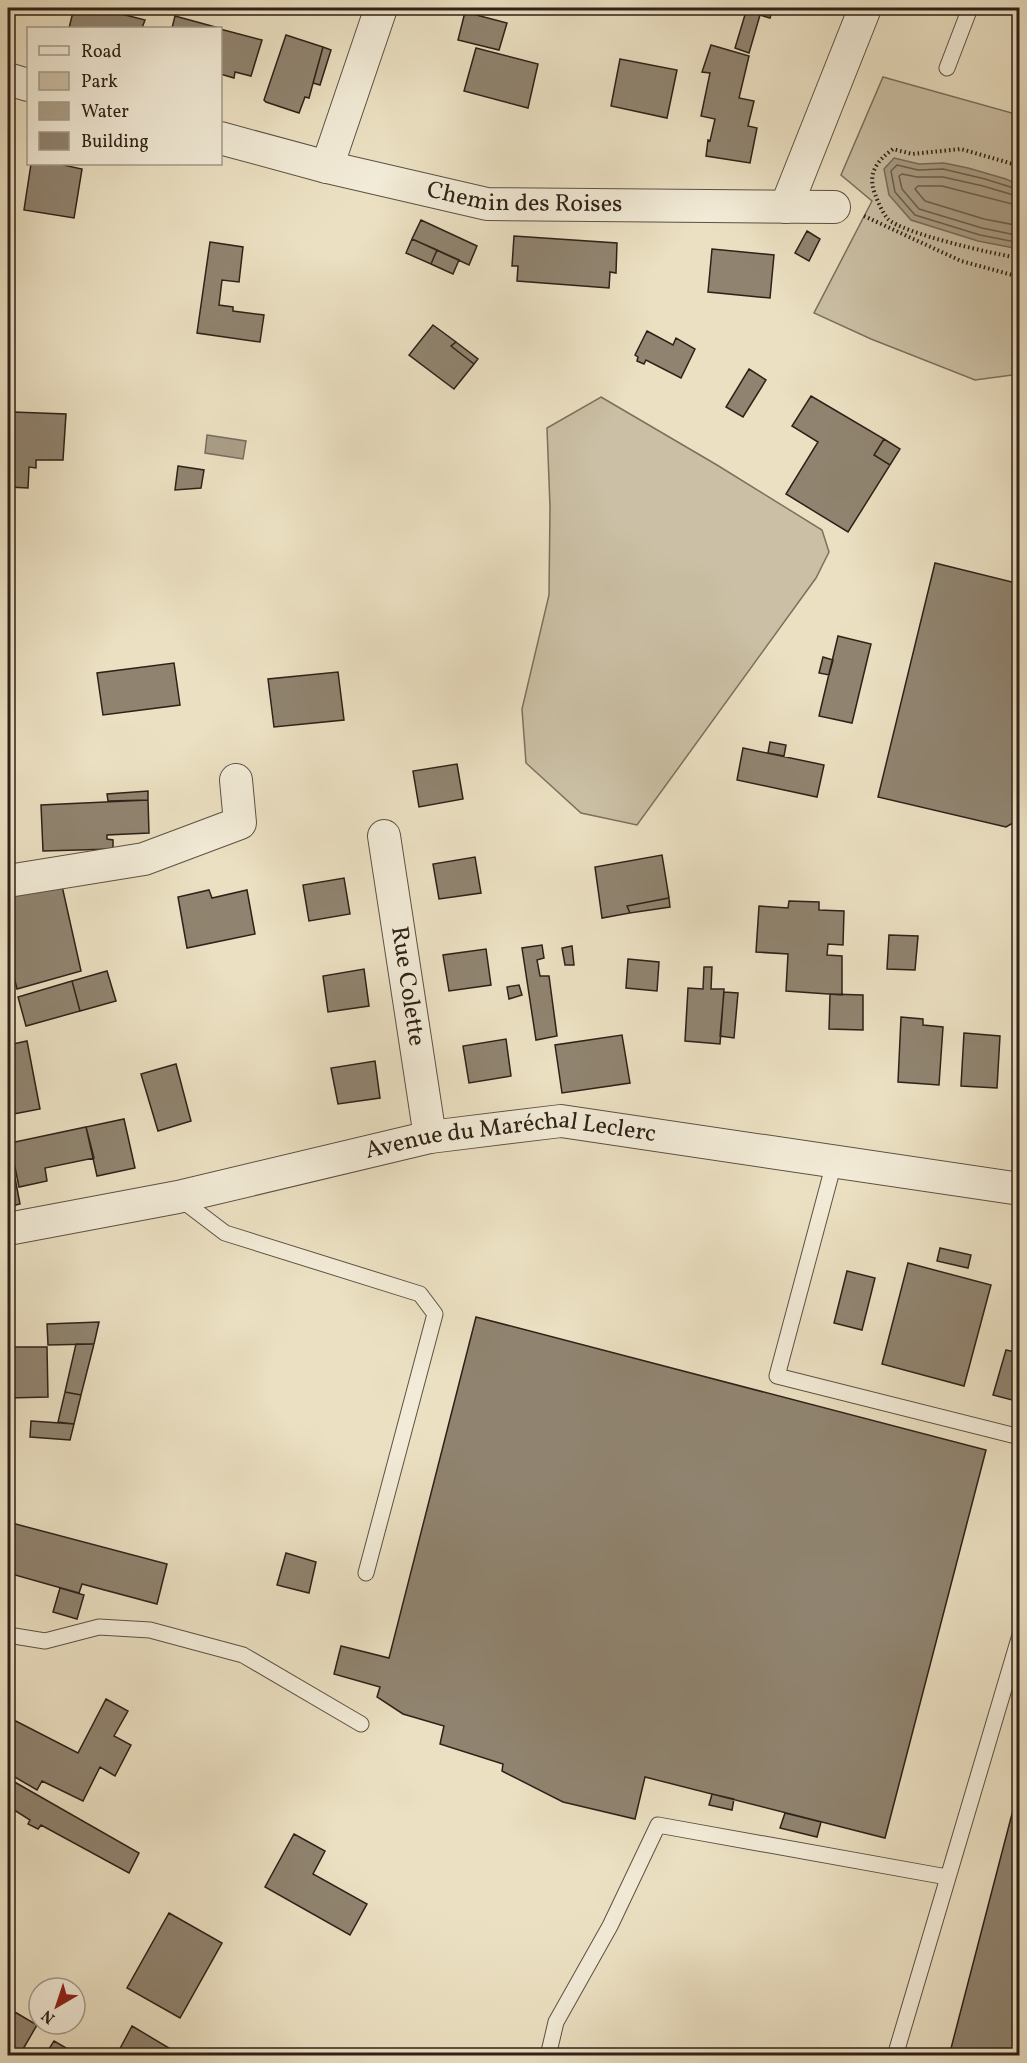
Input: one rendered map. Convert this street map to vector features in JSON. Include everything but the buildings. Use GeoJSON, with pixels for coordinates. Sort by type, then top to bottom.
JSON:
{"type":"FeatureCollection","features":[{"type":"Feature","properties":{"kind":"street"},"geometry":{"type":"LineString","coordinates":[[327,167],[381,8]]}},
{"type":"Feature","properties":{"kind":"street"},"geometry":{"type":"LineString","coordinates":[[786,207],[865,8]]}},
{"type":"Feature","properties":{"kind":"street"},"geometry":{"type":"LineString","coordinates":[[8,79],[27,85]]}},
{"type":"Feature","properties":{"kind":"street","name":"Chemin des Roises"},"geometry":{"type":"LineString","coordinates":[[222,139],[327,167],[487,204],[834,207]]}},
{"type":"Feature","properties":{"kind":"street"},"geometry":{"type":"LineString","coordinates":[[8,881],[144,859],[240,823],[236,780]]}},
{"type":"Feature","properties":{"kind":"street","name":"Rue Colette"},"geometry":{"type":"LineString","coordinates":[[384,836],[430,1137]]}},
{"type":"Feature","properties":{"kind":"street","name":"Avenue du Maréchal Leclerc"},"geometry":{"type":"LineString","coordinates":[[8,1229],[177,1197],[430,1137],[561,1121],[1020,1189]]}},
{"type":"Feature","properties":{"kind":"lane"},"geometry":{"type":"LineString","coordinates":[[947,68],[970,8]]}},
{"type":"Feature","properties":{"kind":"lane"},"geometry":{"type":"LineString","coordinates":[[834,1163],[777,1376],[1020,1437]]}},
{"type":"Feature","properties":{"kind":"lane"},"geometry":{"type":"LineString","coordinates":[[177,1197],[225,1233],[420,1294],[435,1314],[366,1573]]}},
{"type":"Feature","properties":{"kind":"lane"},"geometry":{"type":"LineString","coordinates":[[8,1635],[45,1641],[99,1627],[150,1630],[243,1654],[361,1724]]}},
{"type":"Feature","properties":{"kind":"lane"},"geometry":{"type":"LineString","coordinates":[[896,2055],[1020,1635]]}},
{"type":"Feature","properties":{"kind":"lane"},"geometry":{"type":"LineString","coordinates":[[548,2055],[556,2022],[610,1926],[658,1825],[947,1877]]}},
{"type":"Feature","properties":{"kind":"path"},"geometry":{"type":"LineString","coordinates":[[1020,166],[961,149],[912,154],[893,149],[880,158],[873,169],[871,184],[889,220],[901,226],[934,238],[1020,258]]}},
{"type":"Feature","properties":{"kind":"path"},"geometry":{"type":"LineString","coordinates":[[834,207],[867,216],[961,261],[1020,277]]}},
{"type":"Feature","properties":{"kind":"green space"},"geometry":{"type":"Polygon","coordinates":[[[883,77],[1019,115],[1019,374],[975,380],[871,339],[814,313],[872,201],[841,175],[883,77]]]}},
{"type":"Feature","properties":{"kind":"green space"},"geometry":{"type":"Polygon","coordinates":[[[601,397],[822,530],[829,552],[816,578],[637,825],[581,813],[526,763],[522,709],[549,595],[550,507],[547,428],[601,397]]]}},
{"type":"Feature","properties":{"kind":"water"},"geometry":{"type":"Polygon","coordinates":[[[894,158],[919,164],[944,163],[968,168],[1019,185],[1019,249],[978,241],[911,220],[889,195],[884,169],[894,158]]]}},
{"type":"Feature","properties":{"kind":"water"},"geometry":{"type":"Polygon","coordinates":[[[207,435],[246,441],[243,459],[205,453],[207,435]]]}}]}
